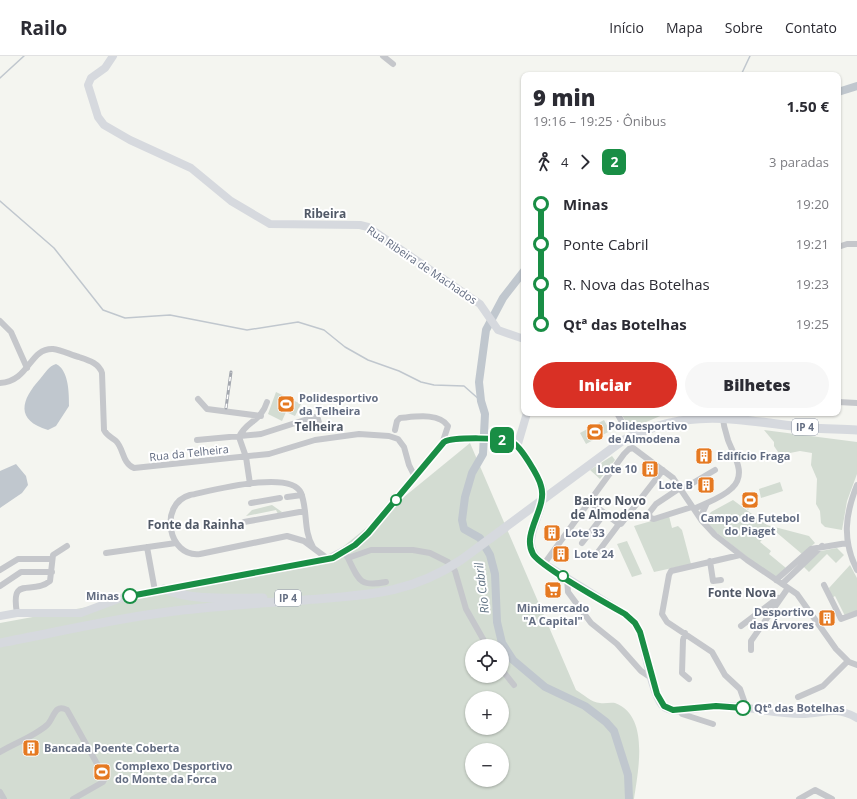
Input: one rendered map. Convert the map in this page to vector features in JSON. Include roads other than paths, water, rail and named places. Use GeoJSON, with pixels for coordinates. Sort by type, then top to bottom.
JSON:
{"type":"FeatureCollection","features":[{"type":"Feature","properties":{"kind":"highway","name":"IP 4"},"geometry":{"type":"LineString","coordinates":[[0,640],[146,612],[203,604],[386,589],[409,583],[439,572],[600,456],[635,434],[657,426],[682,420],[715,416]]}},
{"type":"Feature","properties":{"kind":"highway","name":"IP 4"},"geometry":{"type":"LineString","coordinates":[[730,416],[812,428],[857,430]]}},
{"type":"Feature","properties":{"kind":"highway","name":"IP 4"},"geometry":{"type":"LineString","coordinates":[[733,416],[813,424],[857,426]]}},
{"type":"Feature","properties":{"kind":"highway","name":"IP 4"},"geometry":{"type":"LineString","coordinates":[[0,643],[131,617],[175,611],[381,593],[411,586],[461,560],[550,492]]}},
{"type":"Feature","properties":{"kind":"highway"},"geometry":{"type":"LineString","coordinates":[[159,590],[215,598],[292,597]]}},
{"type":"Feature","properties":{"kind":"main road","name":"Rua Ribeira de Machados"},"geometry":{"type":"LineString","coordinates":[[113,56],[104,69],[92,77],[88,83],[88,90],[97,116],[106,126],[128,139],[188,166],[231,201],[271,225],[336,224],[368,226],[480,304],[499,331],[521,338]]}},
{"type":"Feature","properties":{"kind":"main road"},"geometry":{"type":"LineString","coordinates":[[518,446],[526,416]]}},
{"type":"Feature","properties":{"kind":"main road"},"geometry":{"type":"LineString","coordinates":[[0,616],[17,613],[78,614],[92,610],[117,599],[346,555],[368,533],[442,444],[450,439],[456,438],[504,440],[512,442],[518,446],[538,478],[542,488],[542,500],[531,543],[534,556],[544,564],[625,614],[635,623],[640,632],[657,696],[662,704],[669,709],[680,710],[716,706],[801,714],[835,710],[857,718]]}},
{"type":"Feature","properties":{"kind":"street"},"geometry":{"type":"LineString","coordinates":[[383,56],[393,64]]}},
{"type":"Feature","properties":{"kind":"street"},"geometry":{"type":"LineString","coordinates":[[841,246],[847,244],[857,244]]}},
{"type":"Feature","properties":{"kind":"street"},"geometry":{"type":"LineString","coordinates":[[0,321],[11,332],[27,368],[17,378],[0,383]]}},
{"type":"Feature","properties":{"kind":"street","name":"Rua da Telheira"},"geometry":{"type":"LineString","coordinates":[[27,368],[40,352],[52,349],[84,359],[99,367],[102,373],[104,430],[108,436],[117,442],[127,462],[132,467],[144,468],[269,454],[329,437],[359,434],[389,436],[398,439],[402,443],[415,477]]}},
{"type":"Feature","properties":{"kind":"street"},"geometry":{"type":"LineString","coordinates":[[198,399],[207,409],[261,416]]}},
{"type":"Feature","properties":{"kind":"street"},"geometry":{"type":"LineString","coordinates":[[239,437],[245,428],[261,416],[268,402]]}},
{"type":"Feature","properties":{"kind":"street"},"geometry":{"type":"LineString","coordinates":[[841,402],[857,403]]}},
{"type":"Feature","properties":{"kind":"street"},"geometry":{"type":"LineString","coordinates":[[619,416],[622,422]]}},
{"type":"Feature","properties":{"kind":"street"},"geometry":{"type":"LineString","coordinates":[[715,470],[653,506],[649,513],[650,518],[654,519],[708,503],[730,490],[739,475],[739,465],[727,436],[723,416]]}},
{"type":"Feature","properties":{"kind":"street"},"geometry":{"type":"LineString","coordinates":[[395,430],[399,418],[422,417],[439,419],[445,422],[448,427],[442,444]]}},
{"type":"Feature","properties":{"kind":"street"},"geometry":{"type":"LineString","coordinates":[[197,440],[239,437],[264,433],[313,418],[318,419],[320,427]]}},
{"type":"Feature","properties":{"kind":"street"},"geometry":{"type":"LineString","coordinates":[[239,437],[246,457],[250,484]]}},
{"type":"Feature","properties":{"kind":"street"},"geometry":{"type":"LineString","coordinates":[[544,564],[624,454],[632,448],[673,478],[701,520],[714,535],[799,597],[836,649],[848,661],[857,665]]}},
{"type":"Feature","properties":{"kind":"street"},"geometry":{"type":"LineString","coordinates":[[595,556],[619,524],[622,524],[663,470]]}},
{"type":"Feature","properties":{"kind":"street"},"geometry":{"type":"LineString","coordinates":[[313,547],[309,537],[302,495],[297,487],[284,482],[270,481],[190,495],[178,502],[172,511],[170,521],[172,534],[176,543],[186,552],[195,555],[287,536],[302,540],[328,559]]}},
{"type":"Feature","properties":{"kind":"street"},"geometry":{"type":"LineString","coordinates":[[857,485],[849,510],[847,543],[849,553],[857,570]]}},
{"type":"Feature","properties":{"kind":"street"},"geometry":{"type":"LineString","coordinates":[[287,497],[302,495]]}},
{"type":"Feature","properties":{"kind":"street"},"geometry":{"type":"LineString","coordinates":[[251,503],[280,498]]}},
{"type":"Feature","properties":{"kind":"street"},"geometry":{"type":"LineString","coordinates":[[590,502],[619,524]]}},
{"type":"Feature","properties":{"kind":"street"},"geometry":{"type":"LineString","coordinates":[[701,520],[708,503]]}},
{"type":"Feature","properties":{"kind":"street"},"geometry":{"type":"LineString","coordinates":[[244,522],[305,511]]}},
{"type":"Feature","properties":{"kind":"street"},"geometry":{"type":"LineString","coordinates":[[582,543],[605,513]]}},
{"type":"Feature","properties":{"kind":"street"},"geometry":{"type":"LineString","coordinates":[[106,553],[176,543]]}},
{"type":"Feature","properties":{"kind":"street"},"geometry":{"type":"LineString","coordinates":[[776,580],[811,548],[847,543]]}},
{"type":"Feature","properties":{"kind":"street"},"geometry":{"type":"LineString","coordinates":[[17,613],[15,600],[16,593],[26,587],[47,584],[52,578],[52,559],[55,552],[67,546]]}},
{"type":"Feature","properties":{"kind":"street"},"geometry":{"type":"LineString","coordinates":[[782,584],[822,546]]}},
{"type":"Feature","properties":{"kind":"street"},"geometry":{"type":"LineString","coordinates":[[147,547],[159,590]]}},
{"type":"Feature","properties":{"kind":"street"},"geometry":{"type":"LineString","coordinates":[[386,582],[372,584],[365,583],[357,575],[346,555],[371,550],[413,550],[430,553],[448,562],[455,570],[466,609],[483,639]]}},
{"type":"Feature","properties":{"kind":"street"},"geometry":{"type":"LineString","coordinates":[[740,555],[676,569],[669,575],[662,616],[667,622],[712,652],[725,675],[740,689],[747,709]]}},
{"type":"Feature","properties":{"kind":"street"},"geometry":{"type":"LineString","coordinates":[[0,570],[18,559],[52,559]]}},
{"type":"Feature","properties":{"kind":"street"},"geometry":{"type":"LineString","coordinates":[[710,561],[713,581],[721,580]]}},
{"type":"Feature","properties":{"kind":"street"},"geometry":{"type":"LineString","coordinates":[[0,586],[19,573],[52,572]]}},
{"type":"Feature","properties":{"kind":"street"},"geometry":{"type":"LineString","coordinates":[[567,578],[568,592],[587,619],[599,631],[617,644],[640,671],[653,679]]}},
{"type":"Feature","properties":{"kind":"street"},"geometry":{"type":"LineString","coordinates":[[824,585],[841,619],[857,613]]}},
{"type":"Feature","properties":{"kind":"street"},"geometry":{"type":"LineString","coordinates":[[751,650],[751,641],[788,588]]}},
{"type":"Feature","properties":{"kind":"street"},"geometry":{"type":"LineString","coordinates":[[741,626],[782,595]]}},
{"type":"Feature","properties":{"kind":"street"},"geometry":{"type":"LineString","coordinates":[[685,633],[683,640],[682,673],[688,679]]}},
{"type":"Feature","properties":{"kind":"street"},"geometry":{"type":"LineString","coordinates":[[798,697],[823,686],[848,661]]}},
{"type":"Feature","properties":{"kind":"street"},"geometry":{"type":"LineString","coordinates":[[509,679],[514,685]]}},
{"type":"Feature","properties":{"kind":"street"},"geometry":{"type":"LineString","coordinates":[[0,752],[46,726],[57,710],[62,708],[67,710],[105,778],[103,782],[73,799]]}},
{"type":"Feature","properties":{"kind":"street"},"geometry":{"type":"LineString","coordinates":[[680,710],[682,714],[713,724]]}},
{"type":"Feature","properties":{"kind":"street"},"geometry":{"type":"LineString","coordinates":[[799,799],[816,790],[832,799]]}},
{"type":"Feature","properties":{"kind":"street"},"geometry":{"type":"LineString","coordinates":[[0,792],[4,799]]}},
{"type":"Feature","properties":{"kind":"waterway"},"geometry":{"type":"LineString","coordinates":[[0,78],[24,56]]}},
{"type":"Feature","properties":{"kind":"waterway"},"geometry":{"type":"LineString","coordinates":[[742,72],[750,56]]}},
{"type":"Feature","properties":{"kind":"waterway","name":"Rio Cabril"},"geometry":{"type":"LineString","coordinates":[[841,91],[857,86]]}},
{"type":"Feature","properties":{"kind":"waterway"},"geometry":{"type":"LineString","coordinates":[[0,201],[54,248],[103,310],[125,318],[170,315],[247,330],[298,322],[324,330],[345,347],[368,360],[399,371],[421,382],[434,385],[464,386],[481,401]]}},
{"type":"Feature","properties":{"kind":"waterway","name":"Rio Cabril"},"geometry":{"type":"LineString","coordinates":[[521,275],[503,298],[486,330],[479,382],[481,401],[485,414],[483,454],[472,473],[465,497],[462,520],[464,529],[480,538],[490,555],[495,574],[497,622],[502,643],[513,660],[545,687],[585,706],[606,722],[614,731],[628,775],[629,799]]}},
{"type":"Feature","properties":{"kind":"railway"},"geometry":{"type":"LineString","coordinates":[[226,408],[231,372]]}},
{"type":"Feature","properties":{"kind":"place","name":"Polidesportivo da Telheira"},"geometry":{"type":"Point","coordinates":[286,404]}},
{"type":"Feature","properties":{"kind":"place","name":"Polidesportivo de Almodena"},"geometry":{"type":"Point","coordinates":[595,432]}},
{"type":"Feature","properties":{"kind":"place","name":"Edifício Fraga"},"geometry":{"type":"Point","coordinates":[704,456]}},
{"type":"Feature","properties":{"kind":"place","name":"Lote 10"},"geometry":{"type":"Point","coordinates":[650,469]}},
{"type":"Feature","properties":{"kind":"place","name":"Lote B"},"geometry":{"type":"Point","coordinates":[706,485]}},
{"type":"Feature","properties":{"kind":"place","name":"Campo de Futebol do Piaget"},"geometry":{"type":"Point","coordinates":[750,500]}},
{"type":"Feature","properties":{"kind":"place","name":"Lote 33"},"geometry":{"type":"Point","coordinates":[552,533]}},
{"type":"Feature","properties":{"kind":"place","name":"Lote 24"},"geometry":{"type":"Point","coordinates":[561,554]}},
{"type":"Feature","properties":{"kind":"place","name":"Minimercado \"A Capital\""},"geometry":{"type":"Point","coordinates":[553,590]}},
{"type":"Feature","properties":{"kind":"place","name":"Minas"},"geometry":{"type":"Point","coordinates":[130,596]}},
{"type":"Feature","properties":{"kind":"place","name":"Desportivo das Árvores"},"geometry":{"type":"Point","coordinates":[827,618]}},
{"type":"Feature","properties":{"kind":"place","name":"Qtª das Botelhas"},"geometry":{"type":"Point","coordinates":[743,708]}},
{"type":"Feature","properties":{"kind":"place","name":"Bancada Poente Coberta"},"geometry":{"type":"Point","coordinates":[31,748]}},
{"type":"Feature","properties":{"kind":"place","name":"Complexo Desportivo do Monte da Forca"},"geometry":{"type":"Point","coordinates":[102,772]}},
{"type":"Feature","properties":{"kind":"district","name":"Ribeira"},"geometry":{"type":"Point","coordinates":[325,214]}},
{"type":"Feature","properties":{"kind":"district","name":"Telheira"},"geometry":{"type":"Point","coordinates":[319,427]}},
{"type":"Feature","properties":{"kind":"district","name":"Bairro Novo de Almodena"},"geometry":{"type":"Point","coordinates":[610,508]}},
{"type":"Feature","properties":{"kind":"district","name":"Fonte da Rainha"},"geometry":{"type":"Point","coordinates":[196,525]}},
{"type":"Feature","properties":{"kind":"district","name":"Fonte Nova"},"geometry":{"type":"Point","coordinates":[742,593]}}]}
